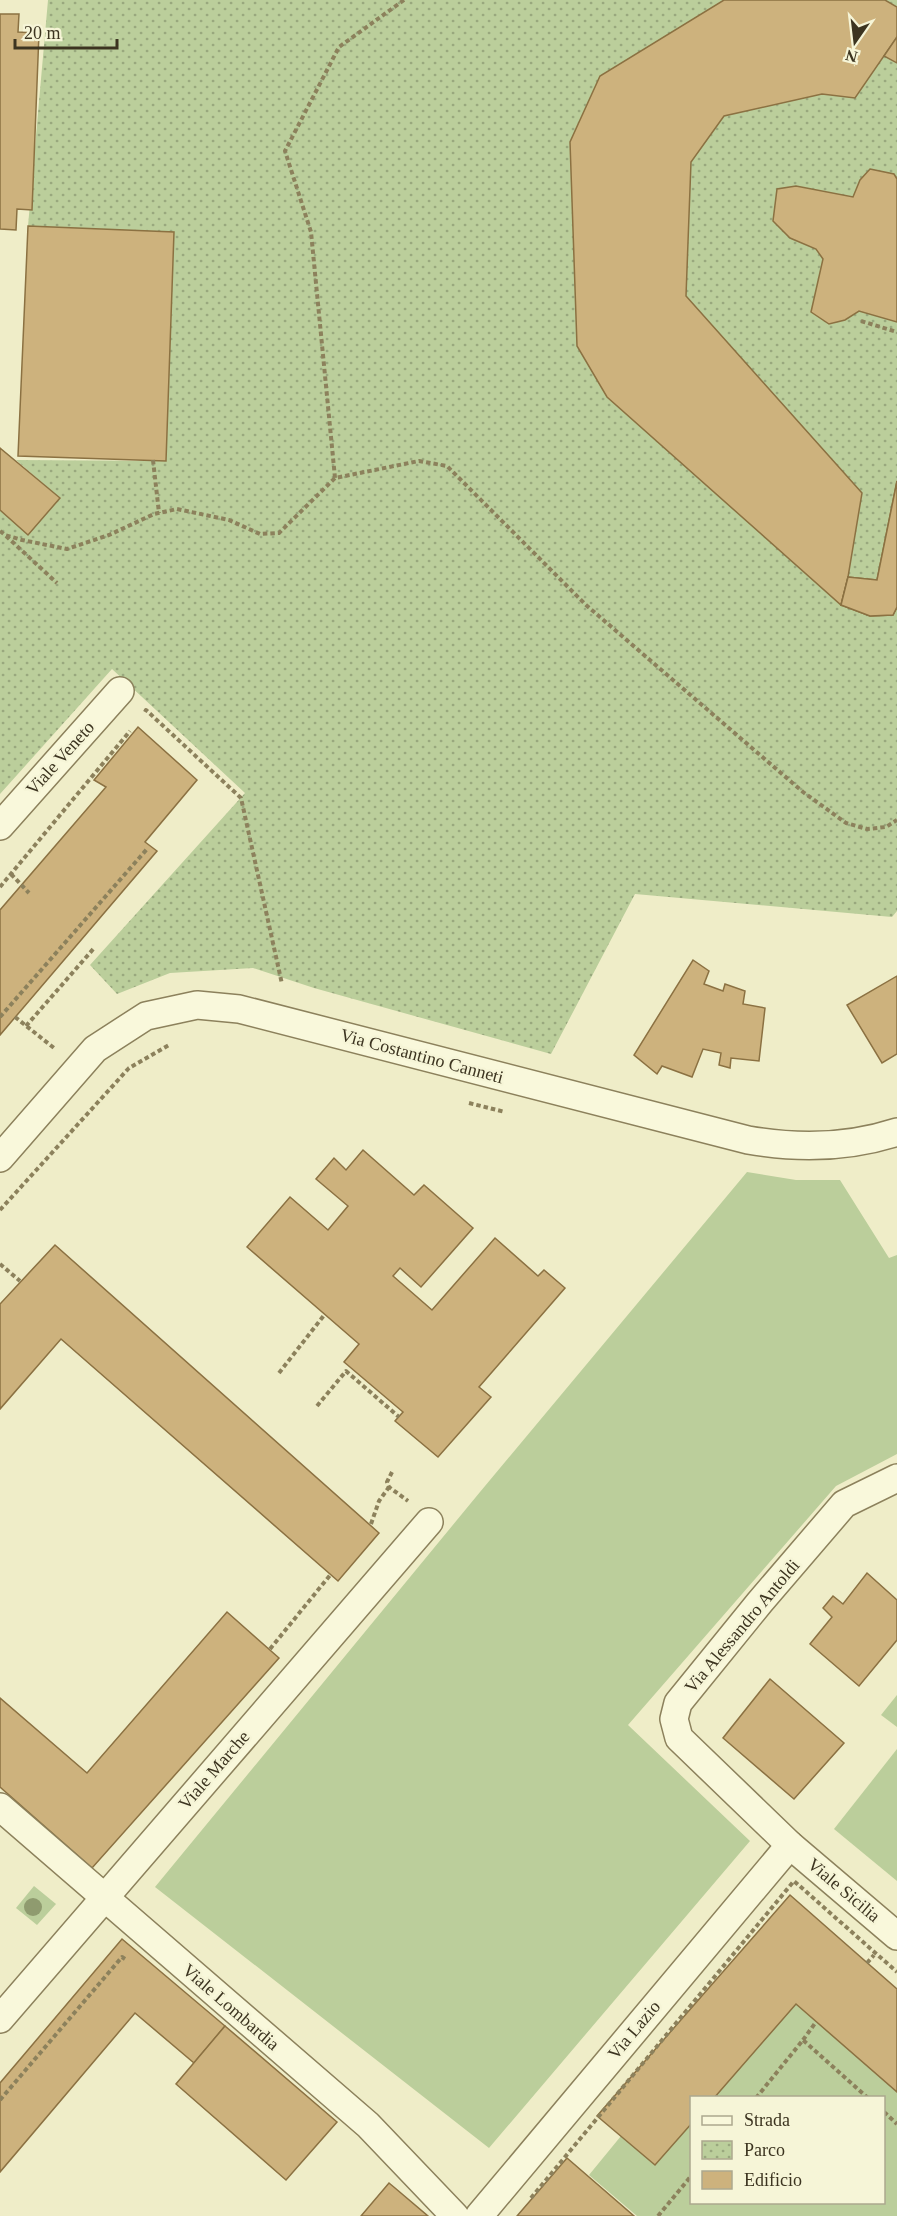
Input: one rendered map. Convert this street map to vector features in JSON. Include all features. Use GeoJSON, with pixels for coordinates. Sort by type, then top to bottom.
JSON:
{"type":"FeatureCollection","features":[{"type":"Feature","properties":{"kind":"street","name":"Viale Veneto"},"geometry":{"type":"LineString","coordinates":[[0,825],[120,691]]}},
{"type":"Feature","properties":{"kind":"street","name":"Via Costantino Canneti"},"geometry":{"type":"LineString","coordinates":[[0,1158],[95,1049],[146,1016],[197,1005],[238,1009],[759,1142],[797,1147],[836,1145],[875,1139],[897,1132]]}},
{"type":"Feature","properties":{"kind":"street","name":"Via Alessandro Antoldi"},"geometry":{"type":"LineString","coordinates":[[790,1845],[679,1738],[674,1719],[678,1703],[844,1504],[897,1478]]}},
{"type":"Feature","properties":{"kind":"street","name":"Viale Marche"},"geometry":{"type":"LineString","coordinates":[[0,2019],[429,1522]]}},
{"type":"Feature","properties":{"kind":"street","name":"Viale Lombardia"},"geometry":{"type":"LineString","coordinates":[[0,1807],[368,2126],[455,2216]]}},
{"type":"Feature","properties":{"kind":"street","name":"Viale Sicilia"},"geometry":{"type":"LineString","coordinates":[[790,1845],[897,1936]]}},
{"type":"Feature","properties":{"kind":"street","name":"Via Lazio"},"geometry":{"type":"LineString","coordinates":[[479,2216],[790,1845]]}},
{"type":"Feature","properties":{"kind":"path"},"geometry":{"type":"LineString","coordinates":[[335,478],[311,232],[285,152],[339,47],[404,0]]}},
{"type":"Feature","properties":{"kind":"path"},"geometry":{"type":"LineString","coordinates":[[861,321],[897,332]]}},
{"type":"Feature","properties":{"kind":"path"},"geometry":{"type":"LineString","coordinates":[[153,460],[159,513]]}},
{"type":"Feature","properties":{"kind":"path"},"geometry":{"type":"LineString","coordinates":[[5,535],[67,549],[109,535],[159,513],[177,509],[229,520],[260,534],[279,533],[335,478],[419,461],[447,466],[586,605],[803,792],[846,823],[867,829],[886,827],[897,819]]}},
{"type":"Feature","properties":{"kind":"path"},"geometry":{"type":"LineString","coordinates":[[0,531],[57,583]]}},
{"type":"Feature","properties":{"kind":"path"},"geometry":{"type":"LineString","coordinates":[[145,712],[146,710],[241,798],[282,984]]}},
{"type":"Feature","properties":{"kind":"path"},"geometry":{"type":"LineString","coordinates":[[0,1017],[147,849]]}},
{"type":"Feature","properties":{"kind":"path"},"geometry":{"type":"LineString","coordinates":[[11,874],[29,893]]}},
{"type":"Feature","properties":{"kind":"path"},"geometry":{"type":"LineString","coordinates":[[26,1026],[95,947]]}},
{"type":"Feature","properties":{"kind":"path"},"geometry":{"type":"LineString","coordinates":[[15,1017],[57,1050]]}},
{"type":"Feature","properties":{"kind":"path"},"geometry":{"type":"LineString","coordinates":[[0,1210],[129,1068],[174,1043]]}},
{"type":"Feature","properties":{"kind":"path"},"geometry":{"type":"LineString","coordinates":[[466,1102],[499,1112],[510,1112]]}},
{"type":"Feature","properties":{"kind":"path"},"geometry":{"type":"LineString","coordinates":[[0,1264],[20,1281]]}},
{"type":"Feature","properties":{"kind":"path"},"geometry":{"type":"LineString","coordinates":[[279,1373],[325,1314]]}},
{"type":"Feature","properties":{"kind":"path"},"geometry":{"type":"LineString","coordinates":[[317,1406],[346,1371],[399,1417]]}},
{"type":"Feature","properties":{"kind":"path"},"geometry":{"type":"LineString","coordinates":[[392,1472],[387,1482],[389,1487],[410,1502]]}},
{"type":"Feature","properties":{"kind":"path"},"geometry":{"type":"LineString","coordinates":[[371,1524],[379,1501],[389,1487]]}},
{"type":"Feature","properties":{"kind":"path"},"geometry":{"type":"LineString","coordinates":[[270,1649],[331,1574]]}},
{"type":"Feature","properties":{"kind":"path"},"geometry":{"type":"LineString","coordinates":[[531,2198],[794,1881],[897,1972]]}},
{"type":"Feature","properties":{"kind":"path"},"geometry":{"type":"LineString","coordinates":[[0,2100],[122,1957],[131,1965]]}},
{"type":"Feature","properties":{"kind":"path"},"geometry":{"type":"LineString","coordinates":[[757,2096],[816,2022]]}},
{"type":"Feature","properties":{"kind":"path"},"geometry":{"type":"LineString","coordinates":[[803,2040],[867,2096]]}},
{"type":"Feature","properties":{"kind":"path"},"geometry":{"type":"LineString","coordinates":[[885,2113],[897,2124]]}},
{"type":"Feature","properties":{"kind":"path"},"geometry":{"type":"LineString","coordinates":[[658,2216],[690,2177]]}},
{"type":"Feature","properties":{"kind":"green space"},"geometry":{"type":"Polygon","coordinates":[[[48,0],[897,0],[897,911],[892,917],[635,894],[551,1054],[314,988],[253,968],[170,973],[117,994],[90,965],[245,793],[112,669],[0,794],[0,510],[28,534],[60,498],[16,460],[166,461],[174,232],[28,226],[48,0]]]}},
{"type":"Feature","properties":{"kind":"green space"},"geometry":{"type":"Polygon","coordinates":[[[747,1172],[796,1180],[840,1180],[889,1258],[897,1255],[897,1454],[836,1486],[628,1725],[750,1841],[489,2148],[155,1887],[747,1172]]]}},
{"type":"Feature","properties":{"kind":"green space"},"geometry":{"type":"Polygon","coordinates":[[[897,1695],[897,1727],[881,1715],[897,1695]]]}},
{"type":"Feature","properties":{"kind":"green space"},"geometry":{"type":"Polygon","coordinates":[[[897,1749],[897,1881],[834,1829],[897,1749]]]}},
{"type":"Feature","properties":{"kind":"green space"},"geometry":{"type":"Polygon","coordinates":[[[34,1886],[56,1904],[37,1925],[16,1908],[34,1886]]]}},
{"type":"Feature","properties":{"kind":"green space"},"geometry":{"type":"Polygon","coordinates":[[[796,2004],[897,2092],[897,2216],[637,2216],[589,2175],[621,2136],[655,2165],[690,2124],[690,2204],[885,2204],[885,2096],[715,2096],[796,2004]]]}},
{"type":"Feature","properties":{"kind":"building"},"geometry":{"type":"Polygon","coordinates":[[[724,0],[885,0],[897,7],[897,37],[855,98],[822,94],[724,116],[691,162],[686,296],[862,493],[841,605],[607,397],[577,346],[570,142],[600,76],[724,0]]]}},
{"type":"Feature","properties":{"kind":"building"},"geometry":{"type":"Polygon","coordinates":[[[0,14],[19,14],[18,32],[39,33],[32,210],[17,209],[16,230],[0,229],[0,14]]]}},
{"type":"Feature","properties":{"kind":"building"},"geometry":{"type":"Polygon","coordinates":[[[897,37],[897,63],[884,56],[897,37]]]}},
{"type":"Feature","properties":{"kind":"building"},"geometry":{"type":"Polygon","coordinates":[[[870,169],[894,174],[897,179],[897,322],[859,311],[845,320],[829,324],[811,312],[823,259],[816,249],[790,238],[773,221],[777,189],[796,186],[853,197],[860,180],[870,169]]]}},
{"type":"Feature","properties":{"kind":"building"},"geometry":{"type":"Polygon","coordinates":[[[28,226],[174,232],[166,461],[18,456],[28,226]]]}},
{"type":"Feature","properties":{"kind":"building"},"geometry":{"type":"Polygon","coordinates":[[[0,448],[60,498],[28,535],[0,510],[0,448]]]}},
{"type":"Feature","properties":{"kind":"building"},"geometry":{"type":"Polygon","coordinates":[[[897,481],[897,607],[893,615],[870,616],[841,605],[848,577],[877,580],[897,481]]]}},
{"type":"Feature","properties":{"kind":"building"},"geometry":{"type":"Polygon","coordinates":[[[897,481],[897,607],[893,615],[870,616],[841,605],[848,577],[877,580],[897,481]]]}},
{"type":"Feature","properties":{"kind":"building"},"geometry":{"type":"Polygon","coordinates":[[[138,727],[197,780],[145,842],[157,851],[0,1035],[0,910],[106,787],[94,780],[138,727]]]}},
{"type":"Feature","properties":{"kind":"building"},"geometry":{"type":"Polygon","coordinates":[[[693,960],[709,971],[704,984],[723,991],[725,984],[745,991],[743,1004],[765,1008],[759,1061],[731,1058],[730,1068],[719,1065],[721,1053],[703,1049],[692,1077],[662,1066],[657,1074],[634,1055],[693,960]]]}},
{"type":"Feature","properties":{"kind":"building"},"geometry":{"type":"Polygon","coordinates":[[[897,976],[897,1054],[882,1063],[847,1005],[897,976]]]}},
{"type":"Feature","properties":{"kind":"building"},"geometry":{"type":"Polygon","coordinates":[[[363,1150],[414,1195],[424,1185],[473,1228],[421,1287],[400,1268],[393,1276],[432,1310],[495,1238],[538,1276],[544,1270],[565,1288],[479,1387],[491,1397],[438,1457],[395,1421],[403,1412],[344,1362],[359,1344],[247,1247],[290,1197],[328,1230],[348,1206],[316,1179],[334,1158],[346,1170],[363,1150]]]}},
{"type":"Feature","properties":{"kind":"building"},"geometry":{"type":"Polygon","coordinates":[[[55,1245],[379,1533],[338,1581],[61,1339],[0,1409],[0,1304],[55,1245]]]}},
{"type":"Feature","properties":{"kind":"building"},"geometry":{"type":"Polygon","coordinates":[[[867,1573],[897,1600],[897,1640],[859,1686],[810,1644],[832,1617],[823,1608],[833,1596],[843,1604],[867,1573]]]}},
{"type":"Feature","properties":{"kind":"building"},"geometry":{"type":"Polygon","coordinates":[[[227,1612],[279,1658],[92,1868],[0,1787],[0,1698],[87,1773],[227,1612]]]}},
{"type":"Feature","properties":{"kind":"building"},"geometry":{"type":"Polygon","coordinates":[[[770,1679],[844,1743],[794,1799],[723,1738],[770,1679]]]}},
{"type":"Feature","properties":{"kind":"building"},"geometry":{"type":"Polygon","coordinates":[[[790,1895],[897,1989],[897,2092],[796,2004],[716,2096],[690,2096],[690,2125],[655,2165],[597,2116],[790,1895]]]}},
{"type":"Feature","properties":{"kind":"building"},"geometry":{"type":"Polygon","coordinates":[[[122,1939],[225,2026],[194,2063],[135,2013],[0,2172],[0,2083],[122,1939]]]}},
{"type":"Feature","properties":{"kind":"building"},"geometry":{"type":"Polygon","coordinates":[[[225,2026],[337,2122],[286,2180],[176,2084],[225,2026]]]}},
{"type":"Feature","properties":{"kind":"building"},"geometry":{"type":"Polygon","coordinates":[[[567,2158],[634,2216],[517,2216],[567,2158]]]}},
{"type":"Feature","properties":{"kind":"building"},"geometry":{"type":"Polygon","coordinates":[[[389,2183],[395,2188],[428,2216],[361,2216],[389,2183]]]}}]}
